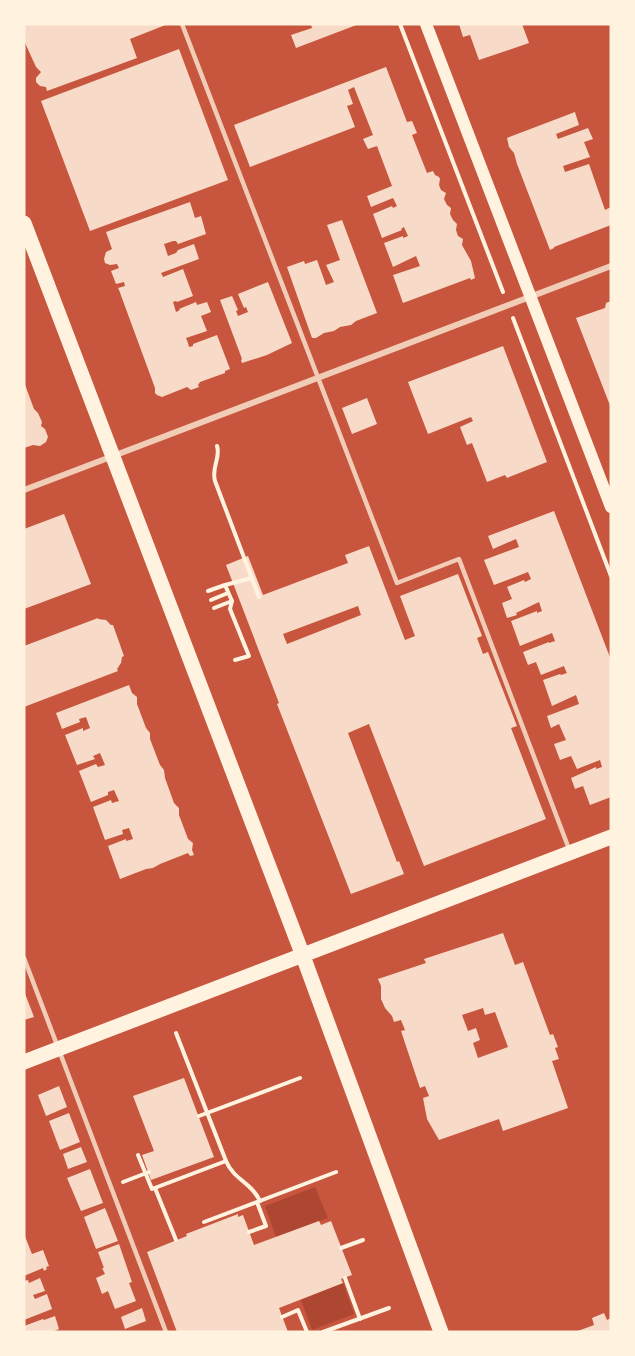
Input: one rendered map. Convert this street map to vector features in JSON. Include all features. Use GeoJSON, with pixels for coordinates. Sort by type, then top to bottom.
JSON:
{"type":"FeatureCollection","features":[{"type":"Feature","properties":{"kind":"main road"},"geometry":{"type":"LineString","coordinates":[[426,24],[611,507]]}},
{"type":"Feature","properties":{"kind":"main road"},"geometry":{"type":"LineString","coordinates":[[24,223],[303,956],[441,1332]]}},
{"type":"Feature","properties":{"kind":"main road"},"geometry":{"type":"LineString","coordinates":[[24,1062],[611,837]]}},
{"type":"Feature","properties":{"kind":"street"},"geometry":{"type":"LineString","coordinates":[[24,490],[611,266]]}},
{"type":"Feature","properties":{"kind":"lane"},"geometry":{"type":"LineString","coordinates":[[182,24],[397,583],[459,559],[571,853]]}},
{"type":"Feature","properties":{"kind":"lane"},"geometry":{"type":"LineString","coordinates":[[24,958],[166,1332]]}},
{"type":"Feature","properties":{"kind":"path"},"geometry":{"type":"LineString","coordinates":[[217,446],[219,452],[214,470],[215,481],[259,597]]}},
{"type":"Feature","properties":{"kind":"path"},"geometry":{"type":"LineString","coordinates":[[208,591],[252,578]]}},
{"type":"Feature","properties":{"kind":"path"},"geometry":{"type":"LineString","coordinates":[[225,585],[232,601],[230,609],[249,656],[235,660]]}},
{"type":"Feature","properties":{"kind":"path"},"geometry":{"type":"LineString","coordinates":[[211,600],[228,593]]}},
{"type":"Feature","properties":{"kind":"path"},"geometry":{"type":"LineString","coordinates":[[214,608],[232,601]]}},
{"type":"Feature","properties":{"kind":"path"},"geometry":{"type":"LineString","coordinates":[[176,1033],[231,1172],[257,1195],[266,1226],[249,1232]]}},
{"type":"Feature","properties":{"kind":"path"},"geometry":{"type":"LineString","coordinates":[[199,1116],[300,1078]]}},
{"type":"Feature","properties":{"kind":"path"},"geometry":{"type":"LineString","coordinates":[[138,1155],[152,1190],[226,1161]]}},
{"type":"Feature","properties":{"kind":"path"},"geometry":{"type":"LineString","coordinates":[[204,1222],[336,1172]]}},
{"type":"Feature","properties":{"kind":"path"},"geometry":{"type":"LineString","coordinates":[[121,1183],[147,1173]]}},
{"type":"Feature","properties":{"kind":"path"},"geometry":{"type":"LineString","coordinates":[[156,1188],[176,1240]]}},
{"type":"Feature","properties":{"kind":"path"},"geometry":{"type":"LineString","coordinates":[[341,1248],[363,1240]]}},
{"type":"Feature","properties":{"kind":"path"},"geometry":{"type":"LineString","coordinates":[[345,1278],[360,1318]]}},
{"type":"Feature","properties":{"kind":"path"},"geometry":{"type":"LineString","coordinates":[[323,1332],[389,1308]]}},
{"type":"Feature","properties":{"kind":"path"},"geometry":{"type":"LineString","coordinates":[[282,1317],[298,1310],[307,1332]]}},
{"type":"Feature","properties":{"kind":"shaded area"},"geometry":{"type":"Polygon","coordinates":[[[315,1187],[328,1218],[276,1237],[265,1206],[315,1187]]]}},
{"type":"Feature","properties":{"kind":"shaded area"},"geometry":{"type":"Polygon","coordinates":[[[343,1283],[354,1314],[312,1330],[301,1300],[343,1283]]]}},
{"type":"Feature","properties":{"kind":"building"},"geometry":{"type":"Polygon","coordinates":[[[24,24],[168,24],[130,39],[137,58],[47,91],[46,87],[36,82],[41,72],[36,67],[26,45],[24,24]]]}},
{"type":"Feature","properties":{"kind":"building"},"geometry":{"type":"Polygon","coordinates":[[[311,24],[359,24],[296,48],[291,35],[312,28],[311,24]]]}},
{"type":"Feature","properties":{"kind":"building"},"geometry":{"type":"Polygon","coordinates":[[[459,24],[522,24],[529,43],[479,60],[470,35],[463,37],[459,24]]]}},
{"type":"Feature","properties":{"kind":"building"},"geometry":{"type":"Polygon","coordinates":[[[179,49],[228,180],[90,231],[41,101],[179,49]]]}},
{"type":"Feature","properties":{"kind":"building"},"geometry":{"type":"Polygon","coordinates":[[[386,67],[407,122],[412,121],[417,133],[412,135],[427,173],[433,171],[439,177],[441,190],[446,193],[444,199],[451,208],[450,214],[457,224],[458,236],[463,239],[462,245],[471,261],[475,278],[403,303],[393,275],[420,266],[416,256],[393,267],[384,243],[408,236],[404,227],[382,238],[373,214],[397,206],[393,198],[371,207],[367,196],[392,186],[377,146],[368,149],[363,139],[373,135],[354,87],[348,90],[353,104],[347,106],[355,127],[250,167],[234,125],[386,67]]]}},
{"type":"Feature","properties":{"kind":"building"},"geometry":{"type":"Polygon","coordinates":[[[575,112],[579,125],[556,134],[558,139],[588,128],[593,139],[584,142],[590,157],[563,166],[565,172],[589,164],[605,210],[611,207],[611,225],[550,250],[507,138],[575,112]]]}},
{"type":"Feature","properties":{"kind":"building"},"geometry":{"type":"Polygon","coordinates":[[[190,202],[195,218],[201,216],[206,234],[178,244],[173,241],[164,244],[168,256],[194,244],[199,259],[161,273],[163,277],[183,269],[193,296],[173,302],[176,312],[196,302],[197,305],[207,302],[211,312],[201,316],[207,331],[186,338],[189,347],[217,335],[230,369],[200,382],[199,387],[191,390],[187,387],[162,397],[155,393],[118,288],[125,286],[124,282],[116,284],[111,271],[119,268],[117,264],[105,263],[106,252],[112,249],[106,232],[190,202]]]}},
{"type":"Feature","properties":{"kind":"building"},"geometry":{"type":"Polygon","coordinates":[[[342,220],[377,313],[351,325],[312,338],[287,267],[304,261],[305,264],[317,260],[326,285],[334,282],[326,265],[340,260],[327,225],[342,220]]]}},
{"type":"Feature","properties":{"kind":"building"},"geometry":{"type":"Polygon","coordinates":[[[268,282],[292,343],[267,355],[242,363],[220,300],[232,296],[238,316],[248,312],[238,294],[268,282]]]}},
{"type":"Feature","properties":{"kind":"building"},"geometry":{"type":"Polygon","coordinates":[[[611,301],[611,408],[576,318],[605,308],[606,303],[611,301]]]}},
{"type":"Feature","properties":{"kind":"building"},"geometry":{"type":"Polygon","coordinates":[[[503,346],[547,462],[507,478],[505,475],[487,482],[472,443],[467,445],[460,427],[473,421],[471,417],[428,434],[408,382],[503,346]]]}},
{"type":"Feature","properties":{"kind":"building"},"geometry":{"type":"Polygon","coordinates":[[[24,382],[34,409],[42,422],[41,426],[48,437],[46,442],[40,446],[33,445],[24,448],[24,382]]]}},
{"type":"Feature","properties":{"kind":"building"},"geometry":{"type":"Polygon","coordinates":[[[367,398],[377,424],[352,434],[342,408],[367,398]]]}},
{"type":"Feature","properties":{"kind":"building"},"geometry":{"type":"Polygon","coordinates":[[[554,511],[611,660],[611,797],[590,805],[583,786],[575,789],[571,778],[596,767],[596,769],[602,767],[600,760],[577,769],[571,756],[560,760],[554,744],[566,740],[559,724],[551,728],[547,716],[579,704],[576,695],[552,706],[543,680],[567,673],[564,666],[541,675],[536,662],[528,665],[523,652],[555,641],[552,633],[520,646],[511,621],[542,611],[539,602],[507,618],[502,603],[512,599],[507,587],[531,579],[528,572],[494,585],[484,560],[519,547],[516,539],[493,549],[488,536],[554,511]]]}},
{"type":"Feature","properties":{"kind":"building"},"geometry":{"type":"Polygon","coordinates":[[[64,514],[91,584],[24,609],[24,529],[64,514]]]}},
{"type":"Feature","properties":{"kind":"building"},"geometry":{"type":"Polygon","coordinates":[[[369,546],[405,640],[415,636],[400,596],[458,574],[482,636],[477,638],[483,654],[488,652],[517,726],[511,728],[546,819],[424,866],[369,724],[348,733],[397,862],[399,861],[404,874],[351,894],[226,565],[248,556],[263,595],[348,563],[345,555],[369,546]],[[358,606],[283,634],[287,644],[361,615],[358,606]]]}},
{"type":"Feature","properties":{"kind":"building"},"geometry":{"type":"Polygon","coordinates":[[[98,618],[113,625],[124,656],[118,671],[24,707],[24,646],[98,618]]]}},
{"type":"Feature","properties":{"kind":"building"},"geometry":{"type":"Polygon","coordinates":[[[129,685],[132,693],[137,697],[137,704],[150,733],[160,765],[164,770],[174,803],[179,808],[179,815],[188,839],[193,843],[194,855],[190,856],[188,853],[120,879],[108,846],[126,839],[126,841],[133,839],[129,828],[122,830],[123,834],[105,840],[93,807],[111,800],[112,803],[119,801],[114,790],[91,802],[79,771],[96,764],[98,767],[105,765],[100,753],[93,756],[95,759],[77,765],[65,735],[83,728],[83,731],[90,728],[86,717],[62,729],[56,713],[129,685]]]}},
{"type":"Feature","properties":{"kind":"building"},"geometry":{"type":"Polygon","coordinates":[[[503,933],[515,965],[523,962],[550,1035],[553,1034],[558,1047],[555,1048],[559,1059],[552,1061],[568,1108],[503,1131],[499,1119],[439,1140],[427,1119],[423,1098],[429,1096],[425,1086],[420,1088],[401,1031],[405,1030],[401,1020],[394,1022],[385,1008],[378,979],[426,963],[424,959],[503,933]],[[483,1008],[462,1015],[468,1031],[476,1028],[480,1040],[473,1043],[478,1058],[508,1047],[495,1012],[485,1015],[483,1008]]]}},
{"type":"Feature","properties":{"kind":"building"},"geometry":{"type":"Polygon","coordinates":[[[24,991],[34,1017],[24,1020],[24,991]]]}},
{"type":"Feature","properties":{"kind":"building"},"geometry":{"type":"Polygon","coordinates":[[[184,1078],[214,1157],[151,1180],[142,1155],[154,1151],[133,1096],[184,1078]]]}},
{"type":"Feature","properties":{"kind":"building"},"geometry":{"type":"Polygon","coordinates":[[[59,1086],[67,1107],[46,1116],[38,1095],[59,1086]]]}},
{"type":"Feature","properties":{"kind":"building"},"geometry":{"type":"Polygon","coordinates":[[[69,1113],[80,1142],[60,1150],[49,1121],[69,1113]]]}},
{"type":"Feature","properties":{"kind":"building"},"geometry":{"type":"Polygon","coordinates":[[[81,1147],[87,1162],[68,1169],[63,1154],[81,1147]]]}},
{"type":"Feature","properties":{"kind":"building"},"geometry":{"type":"Polygon","coordinates":[[[90,1169],[103,1203],[81,1211],[67,1178],[90,1169]]]}},
{"type":"Feature","properties":{"kind":"building"},"geometry":{"type":"Polygon","coordinates":[[[105,1208],[118,1241],[96,1249],[84,1217],[105,1208]]]}},
{"type":"Feature","properties":{"kind":"building"},"geometry":{"type":"Polygon","coordinates":[[[238,1214],[238,1217],[243,1215],[254,1245],[319,1221],[321,1225],[331,1221],[352,1275],[341,1279],[343,1283],[279,1308],[288,1332],[177,1332],[147,1252],[238,1214]]]}},
{"type":"Feature","properties":{"kind":"building"},"geometry":{"type":"Polygon","coordinates":[[[24,1234],[32,1254],[43,1250],[49,1266],[44,1271],[43,1268],[24,1276],[24,1234]]]}},
{"type":"Feature","properties":{"kind":"building"},"geometry":{"type":"Polygon","coordinates":[[[119,1244],[136,1301],[115,1309],[108,1291],[102,1294],[96,1278],[105,1274],[98,1252],[119,1244]]]}},
{"type":"Feature","properties":{"kind":"building"},"geometry":{"type":"Polygon","coordinates":[[[40,1278],[45,1291],[33,1295],[35,1299],[47,1294],[52,1309],[24,1320],[24,1281],[28,1280],[29,1283],[40,1278]]]}},
{"type":"Feature","properties":{"kind":"building"},"geometry":{"type":"Polygon","coordinates":[[[142,1308],[146,1321],[125,1329],[121,1317],[142,1308]]]}},
{"type":"Feature","properties":{"kind":"building"},"geometry":{"type":"Polygon","coordinates":[[[604,1313],[607,1320],[611,1318],[611,1332],[575,1332],[594,1325],[592,1318],[604,1313]]]}},
{"type":"Feature","properties":{"kind":"building"},"geometry":{"type":"Polygon","coordinates":[[[55,1316],[59,1329],[52,1332],[24,1332],[24,1326],[55,1316]]]}}]}
